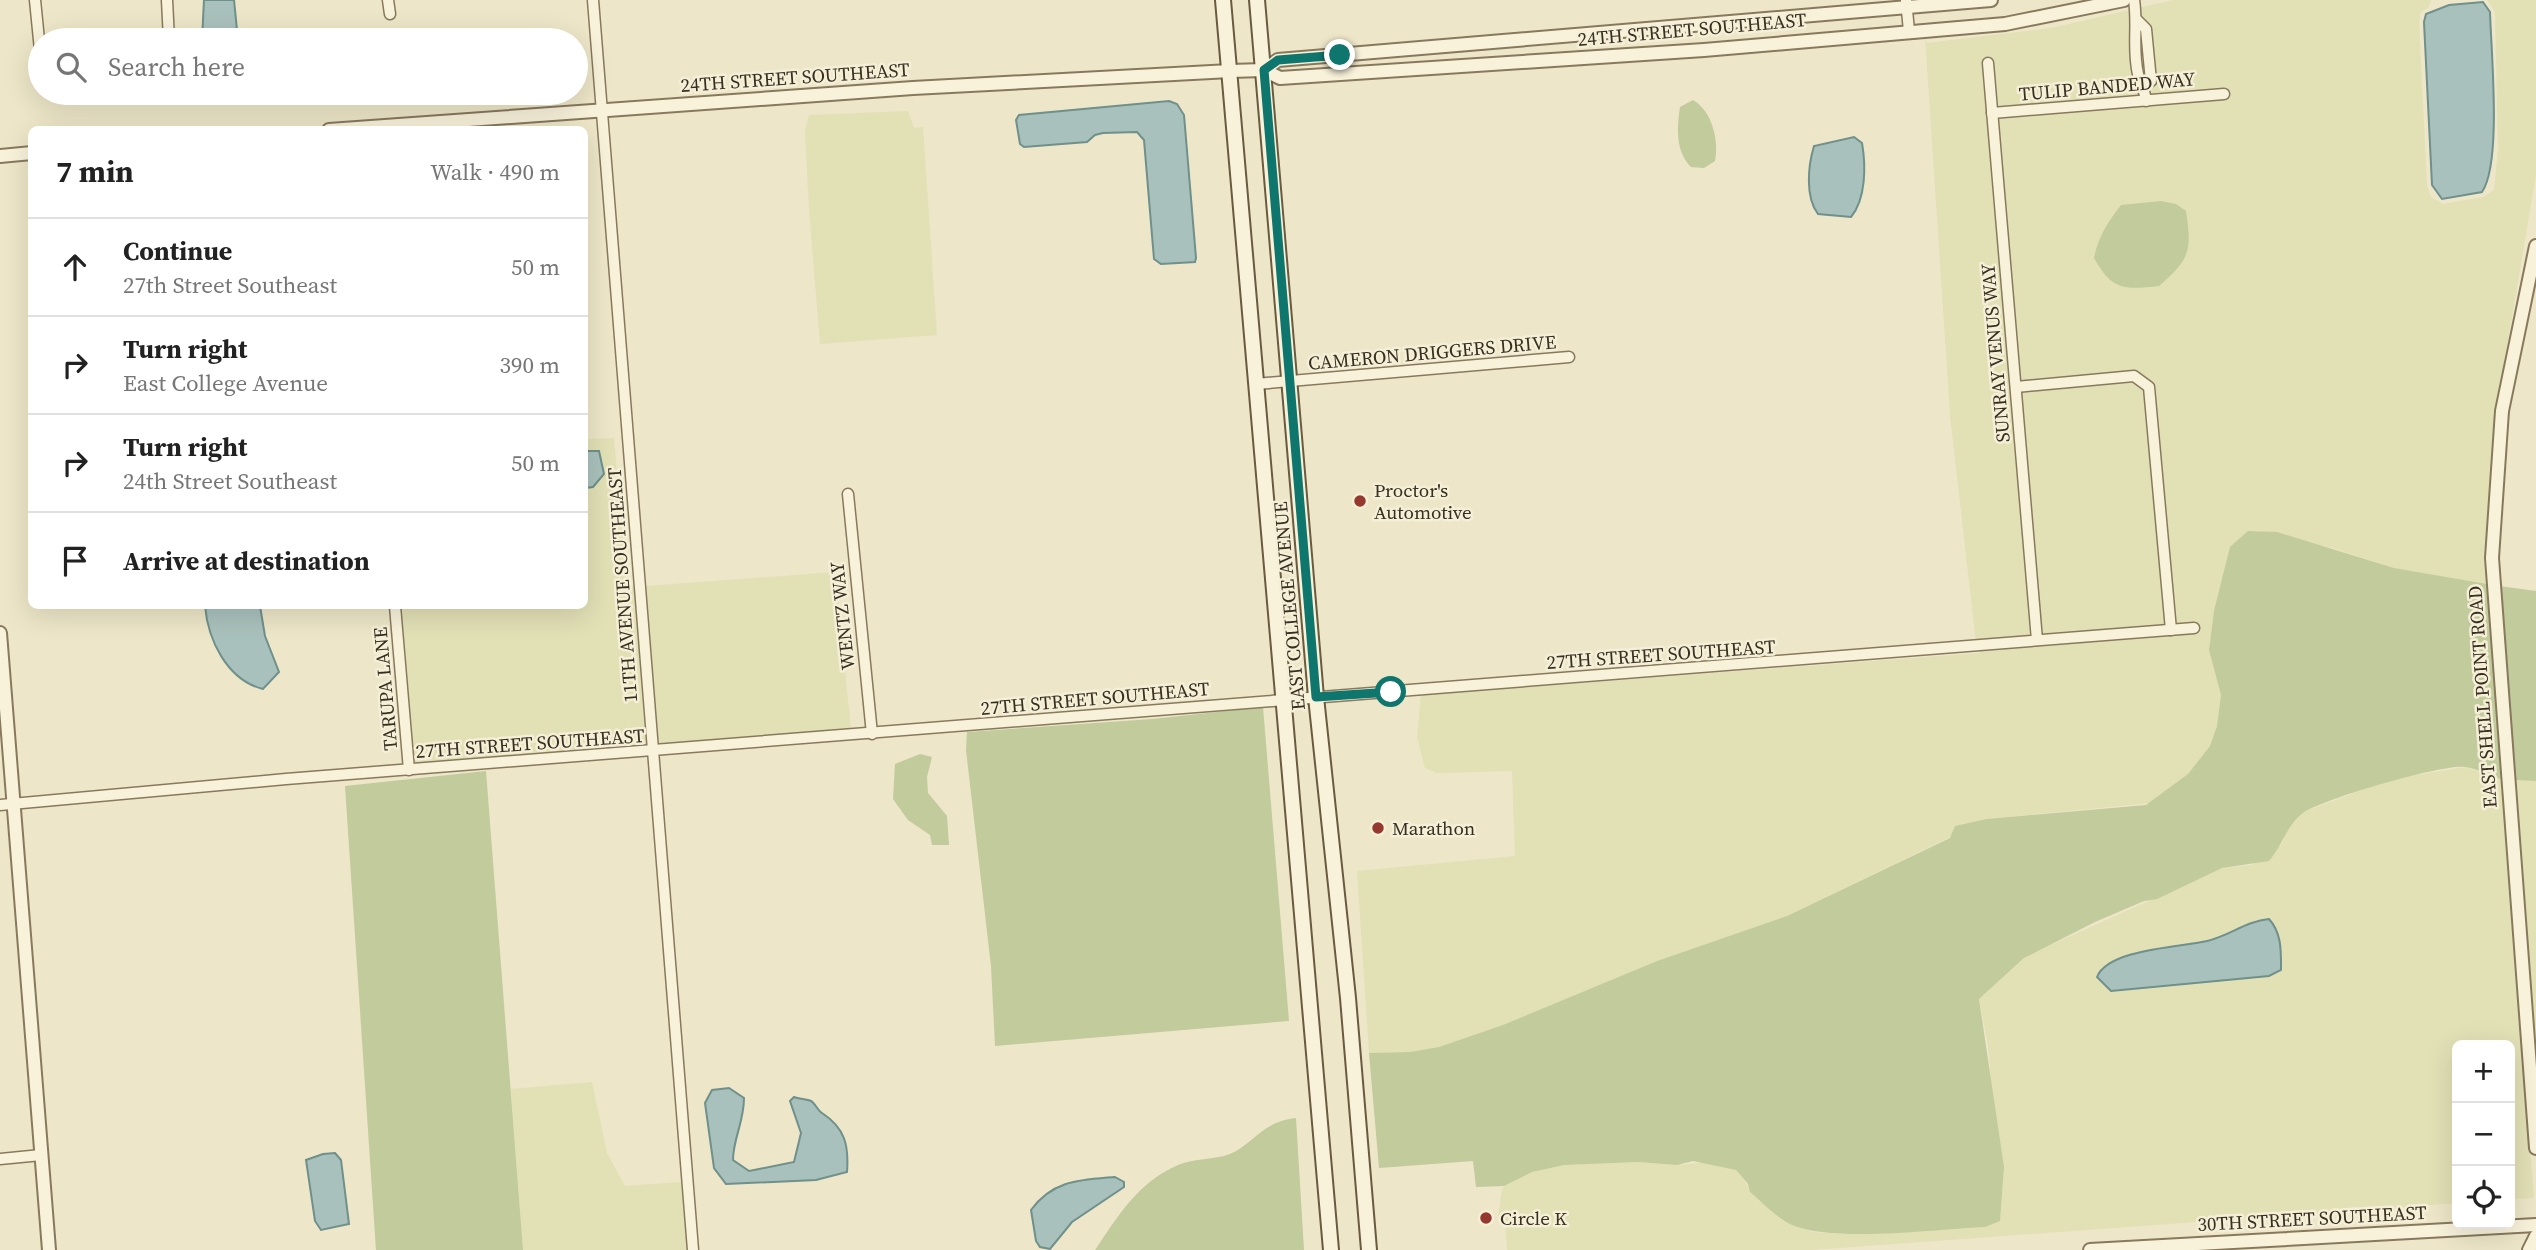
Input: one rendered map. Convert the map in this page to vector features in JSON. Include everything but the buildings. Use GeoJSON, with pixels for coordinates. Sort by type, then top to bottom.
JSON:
{"type":"FeatureCollection","features":[{"type":"Feature","properties":{"kind":"main road","name":"EAST COLLEGE AVENUE"},"geometry":{"type":"LineString","coordinates":[[1223,0],[1331,1250]]}},
{"type":"Feature","properties":{"kind":"main road","name":"EAST COLLEGE AVENUE"},"geometry":{"type":"LineString","coordinates":[[1257,0],[1316,697],[1349,998],[1368,1250]]}},
{"type":"Feature","properties":{"kind":"street"},"geometry":{"type":"LineString","coordinates":[[35,0],[38,28]]}},
{"type":"Feature","properties":{"kind":"street"},"geometry":{"type":"LineString","coordinates":[[167,0],[168,28]]}},
{"type":"Feature","properties":{"kind":"street"},"geometry":{"type":"LineString","coordinates":[[388,0],[390,14]]}},
{"type":"Feature","properties":{"kind":"street","name":"11TH AVENUE SOUTHEAST"},"geometry":{"type":"LineString","coordinates":[[593,0],[693,1250]]}},
{"type":"Feature","properties":{"kind":"street","name":"24TH STREET SOUTHEAST"},"geometry":{"type":"LineString","coordinates":[[1264,70],[1278,60],[1907,3],[1991,0]]}},
{"type":"Feature","properties":{"kind":"street","name":"24TH STREET SOUTHEAST"},"geometry":{"type":"LineString","coordinates":[[381,126],[603,109],[1230,71],[1264,70],[1280,78],[1690,51],[2005,24],[2124,0]]}},
{"type":"Feature","properties":{"kind":"street"},"geometry":{"type":"LineString","coordinates":[[2134,0],[2137,20],[2146,29],[2151,81],[2145,86],[2146,101]]}},
{"type":"Feature","properties":{"kind":"street"},"geometry":{"type":"LineString","coordinates":[[1907,3],[1909,31]]}},
{"type":"Feature","properties":{"kind":"street","name":"SUNRAY VENUS WAY"},"geometry":{"type":"LineString","coordinates":[[1988,63],[2037,640]]}},
{"type":"Feature","properties":{"kind":"street","name":"TULIP BANDED WAY"},"geometry":{"type":"LineString","coordinates":[[1992,113],[2224,94]]}},
{"type":"Feature","properties":{"kind":"street"},"geometry":{"type":"LineString","coordinates":[[0,156],[28,153]]}},
{"type":"Feature","properties":{"kind":"street","name":"EAST SHELL POINT ROAD"},"geometry":{"type":"LineString","coordinates":[[2536,246],[2502,411],[2492,558],[2536,1148]]}},
{"type":"Feature","properties":{"kind":"street","name":"CAMERON DRIGGERS DRIVE"},"geometry":{"type":"LineString","coordinates":[[1256,384],[1569,357]]}},
{"type":"Feature","properties":{"kind":"street"},"geometry":{"type":"LineString","coordinates":[[2016,387],[2134,376],[2149,387],[2171,630]]}},
{"type":"Feature","properties":{"kind":"street","name":"WENTZ WAY"},"geometry":{"type":"LineString","coordinates":[[848,494],[872,734]]}},
{"type":"Feature","properties":{"kind":"street","name":"TARUPA LANE"},"geometry":{"type":"LineString","coordinates":[[395,609],[409,770]]}},
{"type":"Feature","properties":{"kind":"street","name":"27TH STREET SOUTHEAST"},"geometry":{"type":"LineString","coordinates":[[7,805],[409,770],[2194,628]]}},
{"type":"Feature","properties":{"kind":"street"},"geometry":{"type":"LineString","coordinates":[[0,633],[7,805],[49,1250]]}},
{"type":"Feature","properties":{"kind":"street"},"geometry":{"type":"LineString","coordinates":[[0,1159],[41,1155]]}},
{"type":"Feature","properties":{"kind":"street","name":"30TH STREET SOUTHEAST"},"geometry":{"type":"LineString","coordinates":[[2090,1250],[2536,1226]]}},
{"type":"Feature","properties":{"kind":"street"},"geometry":{"type":"LineString","coordinates":[[2536,1236],[2528,1250],[2536,1250]]}},
{"type":"Feature","properties":{"kind":"shaded area"},"geometry":{"type":"Polygon","coordinates":[[[2173,0],[2431,0],[2428,8],[2421,12],[2419,22],[2427,186],[2431,197],[2443,204],[2483,197],[2494,190],[2498,149],[2495,12],[2487,0],[2536,0],[2536,175],[2496,411],[2487,518],[2487,584],[2394,568],[2332,548],[2256,530],[2214,611],[2209,650],[2221,695],[2217,726],[2210,746],[2188,774],[2151,803],[1987,819],[1787,916],[1657,961],[1503,1025],[1439,1047],[1410,1052],[1369,1053],[1357,871],[1515,856],[1512,771],[1437,773],[1425,768],[1417,737],[1421,695],[1980,653],[1979,643],[1976,643],[1950,415],[1925,35],[1927,43],[2051,28],[2173,0]]]}},
{"type":"Feature","properties":{"kind":"shaded area"},"geometry":{"type":"Polygon","coordinates":[[[908,111],[914,128],[923,127],[937,335],[820,344],[805,131],[809,115],[908,111]]]}},
{"type":"Feature","properties":{"kind":"shaded area"},"geometry":{"type":"Polygon","coordinates":[[[614,438],[627,587],[634,587],[646,747],[415,764],[401,609],[588,609],[588,488],[593,487],[599,451],[588,451],[588,439],[614,438]]]}},
{"type":"Feature","properties":{"kind":"shaded area"},"geometry":{"type":"Polygon","coordinates":[[[835,572],[851,730],[659,746],[646,586],[835,572]]]}},
{"type":"Feature","properties":{"kind":"shaded area"},"geometry":{"type":"Polygon","coordinates":[[[2465,767],[2501,779],[2534,1198],[2515,1199],[2515,1040],[2452,1040],[2452,1203],[1812,1250],[1507,1250],[1505,1223],[1498,1219],[1502,1189],[1508,1182],[1532,1172],[1564,1165],[1638,1162],[1677,1165],[1709,1162],[1736,1170],[1756,1197],[1789,1223],[1813,1232],[1844,1234],[1985,1227],[2000,1221],[2004,1167],[1988,1045],[1979,999],[2028,955],[2222,868],[2252,865],[2281,845],[2288,829],[2304,812],[2391,779],[2465,767]],[[2269,919],[2256,920],[2210,940],[2165,947],[2111,991],[2269,976],[2281,970],[2281,949],[2276,927],[2269,919]]]}},
{"type":"Feature","properties":{"kind":"shaded area"},"geometry":{"type":"Polygon","coordinates":[[[2514,780],[2536,781],[2536,1069],[2514,780]]]}},
{"type":"Feature","properties":{"kind":"shaded area"},"geometry":{"type":"Polygon","coordinates":[[[592,1082],[607,1153],[625,1186],[681,1182],[687,1250],[523,1250],[511,1089],[592,1082]]]}},
{"type":"Feature","properties":{"kind":"green space"},"geometry":{"type":"Polygon","coordinates":[[[1693,100],[1705,111],[1715,135],[1715,161],[1704,168],[1691,167],[1682,154],[1678,139],[1680,107],[1693,100]]]}},
{"type":"Feature","properties":{"kind":"green space"},"geometry":{"type":"Polygon","coordinates":[[[2161,201],[2176,204],[2186,211],[2189,236],[2183,261],[2159,286],[2120,286],[2100,269],[2094,258],[2098,243],[2121,205],[2161,201]]]}},
{"type":"Feature","properties":{"kind":"green space"},"geometry":{"type":"Polygon","coordinates":[[[2248,531],[2277,532],[2394,568],[2487,584],[2501,779],[2470,768],[2452,768],[2409,777],[2334,799],[2297,818],[2269,861],[2222,868],[2157,899],[2144,901],[2095,922],[2024,958],[1979,999],[2004,1167],[2000,1221],[1985,1227],[1886,1234],[1811,1230],[1792,1225],[1776,1215],[1750,1192],[1748,1184],[1736,1170],[1693,1161],[1677,1165],[1638,1162],[1564,1165],[1532,1172],[1504,1186],[1476,1187],[1473,1161],[1379,1168],[1369,1053],[1410,1052],[1439,1047],[1503,1025],[1657,961],[1787,916],[1950,838],[1955,826],[1987,819],[2146,805],[2188,774],[2210,746],[2217,726],[2221,695],[2209,650],[2214,611],[2230,547],[2248,531]]]}},
{"type":"Feature","properties":{"kind":"green space"},"geometry":{"type":"Polygon","coordinates":[[[2499,586],[2536,591],[2536,781],[2514,780],[2499,586]]]}},
{"type":"Feature","properties":{"kind":"green space"},"geometry":{"type":"Polygon","coordinates":[[[1263,707],[1289,1021],[995,1046],[991,966],[966,750],[967,732],[1152,719],[1263,707]]]}},
{"type":"Feature","properties":{"kind":"green space"},"geometry":{"type":"Polygon","coordinates":[[[920,754],[932,757],[927,777],[928,793],[947,816],[949,845],[932,845],[930,835],[908,820],[893,799],[895,764],[920,754]]]}},
{"type":"Feature","properties":{"kind":"green space"},"geometry":{"type":"Polygon","coordinates":[[[486,771],[523,1250],[376,1250],[345,786],[486,771]]]}},
{"type":"Feature","properties":{"kind":"green space"},"geometry":{"type":"Polygon","coordinates":[[[1296,1118],[1304,1250],[1095,1250],[1130,1201],[1164,1172],[1184,1163],[1230,1154],[1266,1128],[1296,1118]]]}},
{"type":"Feature","properties":{"kind":"water"},"geometry":{"type":"Polygon","coordinates":[[[204,0],[234,0],[237,28],[203,28],[204,0]]]}},
{"type":"Feature","properties":{"kind":"water"},"geometry":{"type":"Polygon","coordinates":[[[2483,2],[2490,12],[2493,78],[2494,133],[2488,178],[2482,192],[2442,199],[2432,185],[2424,22],[2426,14],[2449,5],[2483,2]]]}},
{"type":"Feature","properties":{"kind":"water"},"geometry":{"type":"Polygon","coordinates":[[[1169,101],[1177,104],[1184,115],[1196,258],[1195,262],[1161,264],[1154,259],[1144,140],[1137,132],[1103,133],[1095,135],[1087,142],[1024,147],[1020,144],[1016,120],[1019,115],[1169,101]]]}},
{"type":"Feature","properties":{"kind":"water"},"geometry":{"type":"Polygon","coordinates":[[[1854,137],[1862,143],[1864,162],[1864,182],[1856,210],[1851,217],[1818,214],[1809,190],[1814,146],[1854,137]]]}},
{"type":"Feature","properties":{"kind":"water"},"geometry":{"type":"Polygon","coordinates":[[[588,451],[599,451],[604,474],[593,487],[588,488],[588,451]]]}},
{"type":"Feature","properties":{"kind":"water"},"geometry":{"type":"Polygon","coordinates":[[[205,609],[260,609],[265,636],[279,672],[263,689],[239,677],[230,668],[215,645],[205,609]]]}},
{"type":"Feature","properties":{"kind":"water"},"geometry":{"type":"Polygon","coordinates":[[[2269,919],[2279,937],[2281,970],[2269,976],[2111,991],[2097,977],[2115,960],[2146,951],[2207,941],[2269,919]]]}},
{"type":"Feature","properties":{"kind":"water"},"geometry":{"type":"Polygon","coordinates":[[[729,1088],[744,1098],[733,1160],[749,1171],[794,1162],[801,1133],[790,1101],[794,1097],[812,1102],[841,1131],[846,1145],[847,1172],[816,1180],[726,1184],[714,1168],[705,1103],[712,1090],[729,1088]]]}},
{"type":"Feature","properties":{"kind":"water"},"geometry":{"type":"Polygon","coordinates":[[[335,1153],[341,1160],[349,1224],[321,1230],[315,1221],[306,1160],[335,1153]]]}},
{"type":"Feature","properties":{"kind":"water"},"geometry":{"type":"Polygon","coordinates":[[[1115,1177],[1124,1182],[1124,1187],[1072,1222],[1050,1249],[1040,1247],[1036,1241],[1031,1210],[1039,1200],[1068,1183],[1115,1177]]]}},
{"type":"Feature","properties":{"kind":"place","name":"Proctor's Automotive"},"geometry":{"type":"Point","coordinates":[1360,501]}},
{"type":"Feature","properties":{"kind":"place","name":"Marathon"},"geometry":{"type":"Point","coordinates":[1378,828]}},
{"type":"Feature","properties":{"kind":"place","name":"Circle K"},"geometry":{"type":"Point","coordinates":[1486,1218]}},
{"type":"Feature","properties":{"kind":"route"},"geometry":{"type":"LineString","coordinates":[[1340,55],[1278,60],[1264,70],[1316,697],[1391,692]]}}]}
